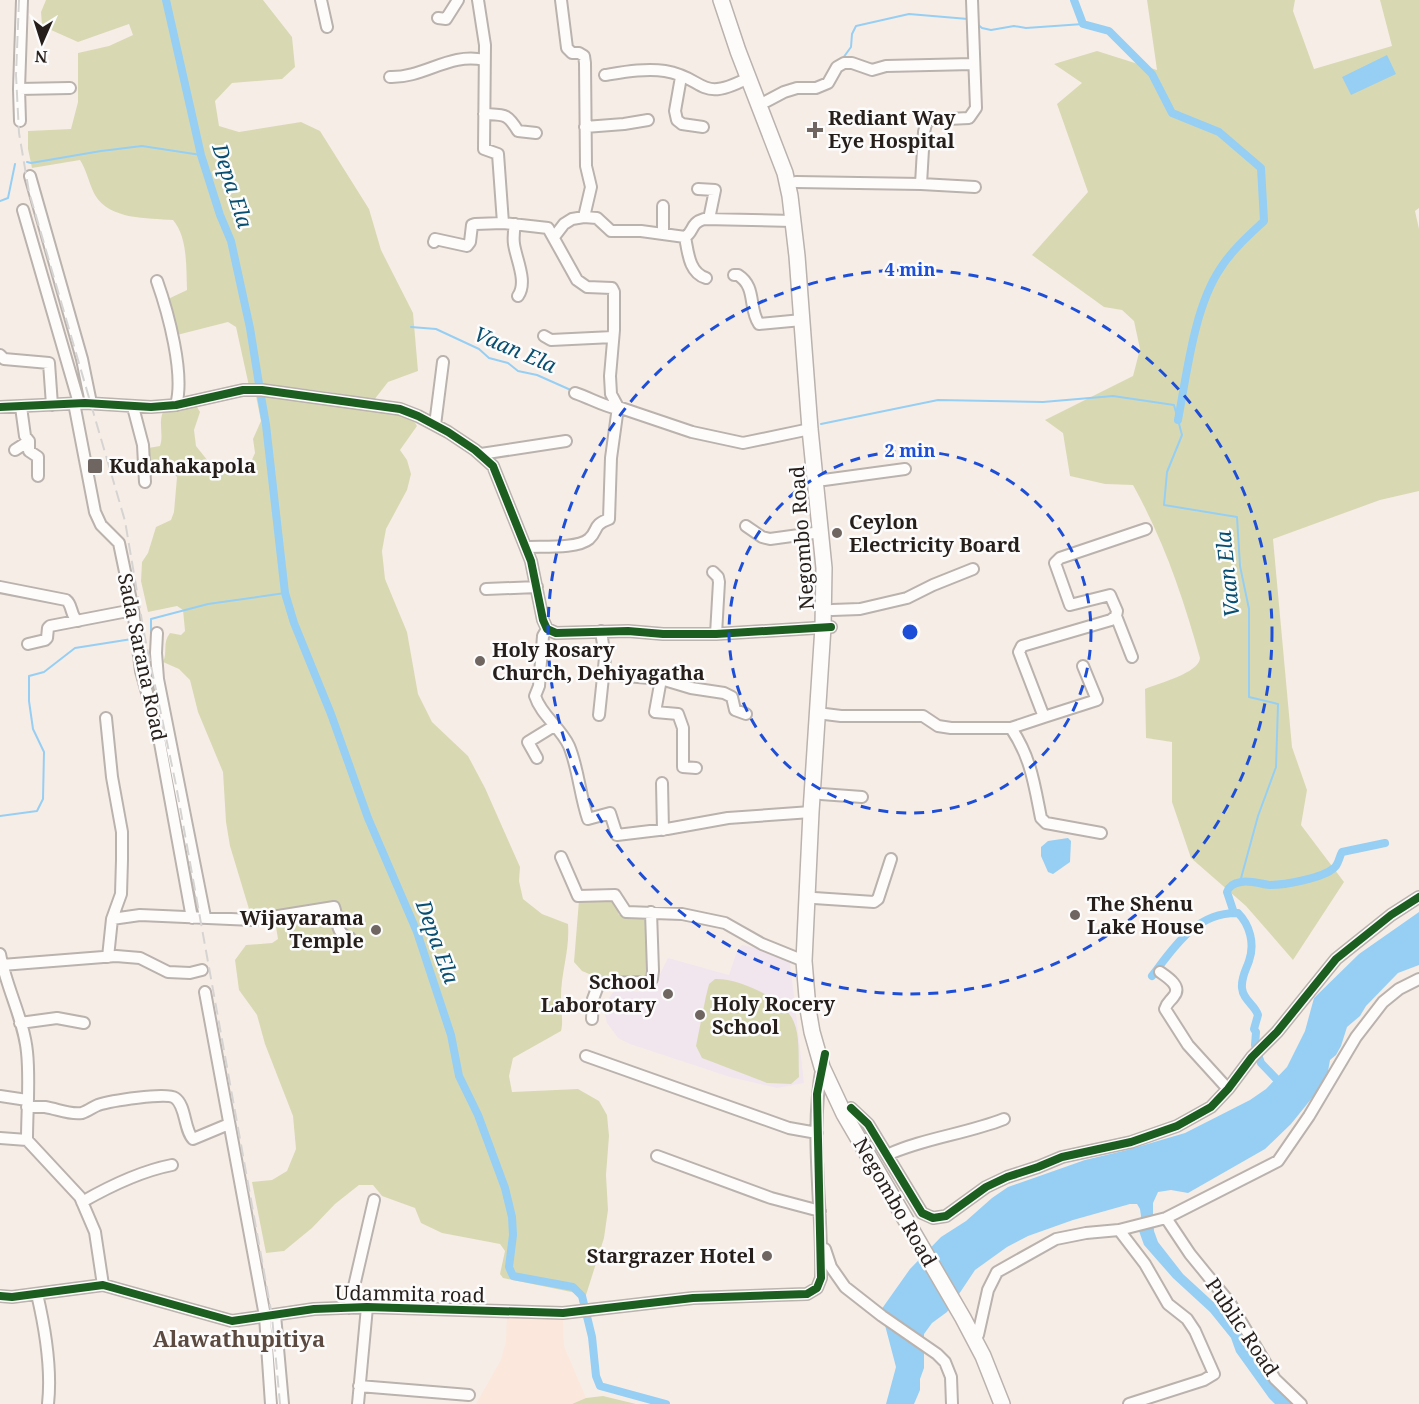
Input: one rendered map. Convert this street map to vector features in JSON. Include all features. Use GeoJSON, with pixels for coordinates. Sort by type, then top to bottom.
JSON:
{"type":"FeatureCollection","features":[{"type":"Feature","properties":{"kind":"highway","name":"Negombo Road"},"geometry":{"type":"LineString","coordinates":[[721,0],[748,78],[780,156],[790,196],[793,221],[824,568],[827,627],[825,714],[814,898],[813,983],[824,1061],[965,1317],[1002,1404]]}},
{"type":"Feature","properties":{"kind":"highway","name":"Negombo Road"},"geometry":{"type":"LineString","coordinates":[[729,0],[741,38],[778,128],[796,182],[803,232],[832,568],[832,610],[827,627],[811,812],[804,961],[808,1009],[844,1114],[920,1238]]}},
{"type":"Feature","properties":{"kind":"highway","name":"Negombo Road"},"geometry":{"type":"LineString","coordinates":[[965,1317],[989,1354],[1010,1404]]}},
{"type":"Feature","properties":{"kind":"street"},"geometry":{"type":"LineString","coordinates":[[20,121],[22,0]]}},
{"type":"Feature","properties":{"kind":"street"},"geometry":{"type":"LineString","coordinates":[[321,0],[327,27]]}},
{"type":"Feature","properties":{"kind":"street"},"geometry":{"type":"LineString","coordinates":[[438,18],[446,19],[458,0]]}},
{"type":"Feature","properties":{"kind":"street"},"geometry":{"type":"LineString","coordinates":[[478,0],[485,45],[484,149],[498,154],[502,223]]}},
{"type":"Feature","properties":{"kind":"street"},"geometry":{"type":"LineString","coordinates":[[561,0],[567,48],[572,53],[584,56],[585,63],[586,166],[591,187],[584,217]]}},
{"type":"Feature","properties":{"kind":"street"},"geometry":{"type":"LineString","coordinates":[[921,184],[924,132],[927,120],[969,118],[976,108],[972,0]]}},
{"type":"Feature","properties":{"kind":"street"},"geometry":{"type":"LineString","coordinates":[[390,76],[412,75],[460,58],[473,57],[484,60]]}},
{"type":"Feature","properties":{"kind":"street"},"geometry":{"type":"LineString","coordinates":[[767,101],[797,88],[816,88],[828,83],[837,67],[844,63],[852,63],[872,70],[886,66],[973,64]]}},
{"type":"Feature","properties":{"kind":"street"},"geometry":{"type":"LineString","coordinates":[[605,75],[666,71],[712,90],[734,85],[748,78]]}},
{"type":"Feature","properties":{"kind":"street"},"geometry":{"type":"LineString","coordinates":[[681,76],[675,111],[677,120],[703,127]]}},
{"type":"Feature","properties":{"kind":"street"},"geometry":{"type":"LineString","coordinates":[[19,89],[70,88]]}},
{"type":"Feature","properties":{"kind":"street"},"geometry":{"type":"LineString","coordinates":[[484,114],[506,116],[510,118],[518,131],[536,133]]}},
{"type":"Feature","properties":{"kind":"street"},"geometry":{"type":"LineString","coordinates":[[585,127],[648,120]]}},
{"type":"Feature","properties":{"kind":"street"},"geometry":{"type":"LineString","coordinates":[[30,176],[82,359],[81,403]]}},
{"type":"Feature","properties":{"kind":"street"},"geometry":{"type":"LineString","coordinates":[[796,182],[975,187]]}},
{"type":"Feature","properties":{"kind":"street"},"geometry":{"type":"LineString","coordinates":[[698,189],[715,190],[709,219]]}},
{"type":"Feature","properties":{"kind":"street"},"geometry":{"type":"LineString","coordinates":[[663,206],[663,234]]}},
{"type":"Feature","properties":{"kind":"street"},"geometry":{"type":"LineString","coordinates":[[23,210],[81,403]]}},
{"type":"Feature","properties":{"kind":"street"},"geometry":{"type":"LineString","coordinates":[[554,237],[564,224],[572,219],[584,217],[597,218],[611,231],[641,231],[685,237]]}},
{"type":"Feature","properties":{"kind":"street"},"geometry":{"type":"LineString","coordinates":[[685,237],[698,220],[793,221]]}},
{"type":"Feature","properties":{"kind":"street"},"geometry":{"type":"LineString","coordinates":[[434,242],[435,239],[467,246],[470,242],[472,225],[475,224],[502,223],[548,228],[577,280],[587,287],[612,288],[614,292],[610,376],[611,394],[618,408],[611,458],[609,519],[597,524],[589,538],[580,543],[526,547]]}},
{"type":"Feature","properties":{"kind":"street"},"geometry":{"type":"LineString","coordinates":[[515,224],[514,243],[522,280],[519,296]]}},
{"type":"Feature","properties":{"kind":"street"},"geometry":{"type":"LineString","coordinates":[[685,237],[694,271],[706,278]]}},
{"type":"Feature","properties":{"kind":"street"},"geometry":{"type":"LineString","coordinates":[[734,275],[738,275],[746,282],[752,295],[755,318],[759,324],[802,321]]}},
{"type":"Feature","properties":{"kind":"street"},"geometry":{"type":"LineString","coordinates":[[158,281],[176,356],[178,397],[176,405]]}},
{"type":"Feature","properties":{"kind":"street"},"geometry":{"type":"LineString","coordinates":[[544,336],[551,340],[613,337]]}},
{"type":"Feature","properties":{"kind":"street"},"geometry":{"type":"LineString","coordinates":[[0,355],[4,359],[49,363],[52,405]]}},
{"type":"Feature","properties":{"kind":"street"},"geometry":{"type":"LineString","coordinates":[[435,425],[443,362]]}},
{"type":"Feature","properties":{"kind":"street"},"geometry":{"type":"LineString","coordinates":[[0,407],[81,403],[133,407],[176,405],[243,390],[262,390],[400,409],[435,425],[481,454],[493,466],[526,547],[547,629],[556,633],[601,631],[716,634],[827,627]]}},
{"type":"Feature","properties":{"kind":"street"},"geometry":{"type":"LineString","coordinates":[[575,393],[591,398],[607,407],[618,408],[692,432],[743,443],[810,429]]}},
{"type":"Feature","properties":{"kind":"street","name":"Sada Sarana Road"},"geometry":{"type":"LineString","coordinates":[[81,403],[95,512],[101,525],[119,543],[133,610],[141,671],[158,732],[192,918]]}},
{"type":"Feature","properties":{"kind":"street"},"geometry":{"type":"LineString","coordinates":[[21,407],[29,451],[38,458],[38,476]]}},
{"type":"Feature","properties":{"kind":"street"},"geometry":{"type":"LineString","coordinates":[[133,407],[143,445],[145,482]]}},
{"type":"Feature","properties":{"kind":"street"},"geometry":{"type":"LineString","coordinates":[[15,450],[29,441]]}},
{"type":"Feature","properties":{"kind":"street"},"geometry":{"type":"LineString","coordinates":[[481,454],[566,441]]}},
{"type":"Feature","properties":{"kind":"street"},"geometry":{"type":"LineString","coordinates":[[824,480],[905,469]]}},
{"type":"Feature","properties":{"kind":"street"},"geometry":{"type":"LineString","coordinates":[[746,526],[762,537],[770,539],[820,532]]}},
{"type":"Feature","properties":{"kind":"street"},"geometry":{"type":"LineString","coordinates":[[1132,657],[1110,595],[1070,605],[1055,563],[1060,558],[1146,529]]}},
{"type":"Feature","properties":{"kind":"street"},"geometry":{"type":"LineString","coordinates":[[832,610],[860,609],[907,598],[974,569]]}},
{"type":"Feature","properties":{"kind":"street"},"geometry":{"type":"LineString","coordinates":[[713,572],[719,582],[716,634]]}},
{"type":"Feature","properties":{"kind":"street"},"geometry":{"type":"LineString","coordinates":[[0,587],[66,600],[78,621]]}},
{"type":"Feature","properties":{"kind":"street"},"geometry":{"type":"LineString","coordinates":[[486,589],[537,587]]}},
{"type":"Feature","properties":{"kind":"street"},"geometry":{"type":"LineString","coordinates":[[28,644],[45,640],[50,626],[133,610]]}},
{"type":"Feature","properties":{"kind":"street"},"geometry":{"type":"LineString","coordinates":[[1044,717],[1019,652],[1022,646],[1116,616]]}},
{"type":"Feature","properties":{"kind":"street"},"geometry":{"type":"LineString","coordinates":[[547,629],[543,636],[539,686],[535,696],[570,748],[588,819],[610,813],[617,835],[663,830],[721,819],[811,812]]}},
{"type":"Feature","properties":{"kind":"street"},"geometry":{"type":"LineString","coordinates":[[598,715],[604,658],[601,631]]}},
{"type":"Feature","properties":{"kind":"street"},"geometry":{"type":"LineString","coordinates":[[157,633],[158,679],[205,917]]}},
{"type":"Feature","properties":{"kind":"street"},"geometry":{"type":"LineString","coordinates":[[825,714],[923,716],[938,726],[951,728],[1011,728],[1097,700],[1083,666]]}},
{"type":"Feature","properties":{"kind":"street"},"geometry":{"type":"LineString","coordinates":[[603,674],[661,679],[729,695],[734,700],[735,710],[738,713],[747,714]]}},
{"type":"Feature","properties":{"kind":"street"},"geometry":{"type":"LineString","coordinates":[[661,679],[655,712],[678,714],[683,728],[683,767],[696,768]]}},
{"type":"Feature","properties":{"kind":"street"},"geometry":{"type":"LineString","coordinates":[[106,718],[112,777],[122,832],[121,894],[112,919],[108,957]]}},
{"type":"Feature","properties":{"kind":"street"},"geometry":{"type":"LineString","coordinates":[[537,758],[528,742],[554,726]]}},
{"type":"Feature","properties":{"kind":"street"},"geometry":{"type":"LineString","coordinates":[[1011,728],[1023,747],[1031,767],[1041,818],[1046,823],[1101,833]]}},
{"type":"Feature","properties":{"kind":"street"},"geometry":{"type":"LineString","coordinates":[[662,783],[663,830]]}},
{"type":"Feature","properties":{"kind":"street"},"geometry":{"type":"LineString","coordinates":[[821,794],[862,797]]}},
{"type":"Feature","properties":{"kind":"street"},"geometry":{"type":"LineString","coordinates":[[561,857],[578,896],[611,894],[617,897],[626,912],[699,916],[725,923],[762,944],[804,961]]}},
{"type":"Feature","properties":{"kind":"street"},"geometry":{"type":"LineString","coordinates":[[814,898],[874,902],[878,899],[891,859]]}},
{"type":"Feature","properties":{"kind":"street"},"geometry":{"type":"LineString","coordinates":[[851,1108],[868,1124],[922,1213],[933,1218],[946,1216],[986,1187],[1007,1177],[1062,1157],[1131,1142],[1177,1126],[1211,1107],[1336,959],[1391,915],[1419,897]]}},
{"type":"Feature","properties":{"kind":"street"},"geometry":{"type":"LineString","coordinates":[[112,919],[140,915],[253,920],[334,908],[339,931],[350,938]]}},
{"type":"Feature","properties":{"kind":"street"},"geometry":{"type":"LineString","coordinates":[[592,1019],[593,999],[599,983],[647,982],[652,979],[651,912]]}},
{"type":"Feature","properties":{"kind":"street"},"geometry":{"type":"LineString","coordinates":[[27,1140],[27,1052],[1,959],[140,958],[168,972],[190,973],[202,970]]}},
{"type":"Feature","properties":{"kind":"street"},"geometry":{"type":"LineString","coordinates":[[1160,972],[1174,982],[1177,991],[1165,1009],[1188,1045],[1228,1089]]}},
{"type":"Feature","properties":{"kind":"street"},"geometry":{"type":"LineString","coordinates":[[978,1335],[988,1290],[997,1272],[1056,1239],[1119,1230],[1161,1219],[1278,1161],[1309,1116],[1356,1037],[1376,1011],[1399,988],[1419,979]]}},
{"type":"Feature","properties":{"kind":"street"},"geometry":{"type":"LineString","coordinates":[[205,992],[229,1124],[270,1316],[282,1404]]}},
{"type":"Feature","properties":{"kind":"street"},"geometry":{"type":"LineString","coordinates":[[20,1023],[57,1018],[84,1023]]}},
{"type":"Feature","properties":{"kind":"street"},"geometry":{"type":"LineString","coordinates":[[586,1056],[789,1128],[817,1133]]}},
{"type":"Feature","properties":{"kind":"street"},"geometry":{"type":"LineString","coordinates":[[824,1061],[818,1094],[817,1133],[821,1238],[831,1267],[845,1287],[945,1362],[951,1377],[952,1404]]}},
{"type":"Feature","properties":{"kind":"street"},"geometry":{"type":"LineString","coordinates":[[0,1096],[76,1113],[98,1105],[131,1098],[169,1095],[180,1102],[189,1134],[193,1139],[229,1124]]}},
{"type":"Feature","properties":{"kind":"street"},"geometry":{"type":"LineString","coordinates":[[887,1155],[906,1146],[978,1129],[1004,1119]]}},
{"type":"Feature","properties":{"kind":"street"},"geometry":{"type":"LineString","coordinates":[[0,1138],[27,1140],[80,1197],[95,1232],[103,1285]]}},
{"type":"Feature","properties":{"kind":"street"},"geometry":{"type":"LineString","coordinates":[[657,1156],[771,1198],[820,1211]]}},
{"type":"Feature","properties":{"kind":"street"},"geometry":{"type":"LineString","coordinates":[[82,1202],[106,1188],[157,1168],[172,1165]]}},
{"type":"Feature","properties":{"kind":"street"},"geometry":{"type":"LineString","coordinates":[[349,1308],[374,1200]]}},
{"type":"Feature","properties":{"kind":"street","name":"Public Road"},"geometry":{"type":"LineString","coordinates":[[1161,1219],[1230,1303],[1275,1379],[1300,1404]]}},
{"type":"Feature","properties":{"kind":"street"},"geometry":{"type":"LineString","coordinates":[[1119,1230],[1145,1264],[1168,1304],[1187,1319],[1195,1331],[1214,1374],[1204,1380],[1130,1404]]}},
{"type":"Feature","properties":{"kind":"street","name":"Udammita road"},"geometry":{"type":"LineString","coordinates":[[0,1296],[37,1294],[103,1285],[232,1321],[314,1309],[367,1307],[574,1312],[693,1298],[807,1294],[817,1288],[821,1278],[821,1238]]}},
{"type":"Feature","properties":{"kind":"street"},"geometry":{"type":"LineString","coordinates":[[37,1294],[47,1361],[48,1404]]}},
{"type":"Feature","properties":{"kind":"street"},"geometry":{"type":"LineString","coordinates":[[358,1404],[367,1307]]}},
{"type":"Feature","properties":{"kind":"street"},"geometry":{"type":"LineString","coordinates":[[270,1316],[271,1404]]}},
{"type":"Feature","properties":{"kind":"street"},"geometry":{"type":"LineString","coordinates":[[359,1386],[469,1395]]}},
{"type":"Feature","properties":{"kind":"shaded area","name":"Holy Rocery School"},"geometry":{"type":"Polygon","coordinates":[[[742,945],[764,950],[790,962],[804,1083],[777,1088],[730,1077],[630,1044],[618,1038],[607,1023],[603,1006],[614,991],[651,992],[668,958],[729,975],[737,951],[742,945]]]}},
{"type":"Feature","properties":{"kind":"shaded area"},"geometry":{"type":"Polygon","coordinates":[[[507,1316],[563,1320],[564,1346],[586,1398],[572,1404],[476,1404],[501,1360],[506,1342],[507,1316]]]}},
{"type":"Feature","properties":{"kind":"green space"},"geometry":{"type":"Polygon","coordinates":[[[46,0],[263,0],[292,37],[295,67],[282,79],[232,83],[215,101],[219,126],[239,132],[301,122],[320,131],[369,209],[381,250],[413,313],[418,371],[388,382],[374,400],[296,388],[249,386],[236,327],[228,322],[177,335],[168,299],[187,290],[184,244],[173,220],[141,218],[110,209],[95,195],[80,160],[32,168],[28,149],[28,131],[71,129],[78,102],[78,53],[109,46],[133,35],[129,24],[78,42],[42,26],[41,12],[46,0]]]}},
{"type":"Feature","properties":{"kind":"green space"},"geometry":{"type":"Polygon","coordinates":[[[1147,0],[1295,0],[1293,11],[1314,69],[1392,46],[1380,0],[1419,0],[1419,208],[1415,211],[1419,229],[1419,491],[1380,500],[1273,539],[1292,747],[1307,790],[1301,825],[1344,882],[1293,960],[1246,906],[1191,858],[1172,802],[1172,742],[1146,738],[1145,689],[1186,673],[1198,663],[1200,658],[1180,591],[1154,527],[1133,485],[1105,484],[1070,476],[1063,433],[1045,420],[1133,376],[1140,349],[1134,321],[1122,310],[1104,307],[1032,255],[1088,192],[1057,104],[1082,83],[1054,64],[1097,51],[1157,70],[1147,0]]]}},
{"type":"Feature","properties":{"kind":"green space"},"geometry":{"type":"Polygon","coordinates":[[[270,395],[396,414],[412,418],[417,426],[400,450],[407,460],[411,474],[407,490],[386,529],[382,551],[385,579],[407,632],[418,694],[432,722],[468,756],[485,788],[520,867],[519,881],[523,899],[542,914],[568,924],[568,943],[561,988],[561,1031],[513,1058],[509,1076],[512,1092],[578,1089],[599,1101],[607,1115],[608,1210],[604,1238],[586,1295],[503,1278],[500,1274],[505,1251],[500,1244],[442,1233],[421,1223],[415,1208],[382,1196],[373,1185],[359,1185],[284,1251],[266,1253],[252,1182],[272,1180],[287,1171],[296,1149],[293,1116],[265,1044],[257,1015],[239,990],[235,960],[246,945],[272,943],[278,939],[275,921],[249,909],[230,846],[223,772],[198,712],[190,680],[179,669],[163,662],[166,640],[170,633],[181,635],[185,631],[183,610],[177,606],[148,612],[141,581],[142,562],[148,553],[156,527],[171,520],[174,512],[177,477],[175,475],[141,474],[142,449],[160,446],[163,412],[197,407],[200,412],[194,430],[196,446],[216,471],[236,471],[250,464],[255,453],[253,439],[261,421],[256,396],[270,395]]]}},
{"type":"Feature","properties":{"kind":"green space"},"geometry":{"type":"Polygon","coordinates":[[[611,898],[615,902],[619,915],[645,915],[647,918],[648,977],[594,976],[582,971],[574,962],[579,900],[611,898]]]}},
{"type":"Feature","properties":{"kind":"green space"},"geometry":{"type":"Polygon","coordinates":[[[715,979],[735,982],[758,990],[778,1003],[792,1018],[798,1039],[799,1077],[791,1084],[767,1083],[702,1058],[696,1046],[709,984],[715,979]]]}},
{"type":"Feature","properties":{"kind":"green space"},"geometry":{"type":"Polygon","coordinates":[[[603,1396],[636,1404],[572,1404],[586,1398],[603,1396]]]}},
{"type":"Feature","properties":{"kind":"water"},"geometry":{"type":"Polygon","coordinates":[[[1387,55],[1396,74],[1351,95],[1342,77],[1387,55]]]}},
{"type":"Feature","properties":{"kind":"water"},"geometry":{"type":"Polygon","coordinates":[[[1068,838],[1071,841],[1070,862],[1053,874],[1048,872],[1041,856],[1041,847],[1048,841],[1068,838]]]}},
{"type":"Feature","properties":{"kind":"water"},"geometry":{"type":"Polygon","coordinates":[[[1419,912],[1419,965],[1398,973],[1366,1006],[1360,1016],[1347,1027],[1341,1046],[1330,1060],[1327,1077],[1291,1124],[1265,1149],[1188,1193],[1171,1190],[1158,1192],[1153,1203],[1154,1231],[1158,1242],[1183,1274],[1240,1329],[1263,1375],[1293,1404],[1275,1404],[1269,1398],[1236,1352],[1231,1338],[1210,1312],[1173,1278],[1144,1245],[1139,1231],[1140,1209],[1137,1204],[1130,1204],[1028,1236],[1007,1247],[975,1270],[947,1312],[932,1323],[924,1334],[924,1368],[920,1379],[920,1390],[914,1404],[886,1404],[896,1367],[881,1310],[910,1269],[941,1237],[966,1221],[1008,1187],[1085,1160],[1185,1133],[1250,1100],[1266,1089],[1287,1067],[1305,1031],[1314,998],[1359,954],[1419,912]]]}},
{"type":"Feature","properties":{"kind":"waterway","name":"Depa Ela"},"geometry":{"type":"LineString","coordinates":[[166,0],[201,155],[220,215],[231,241],[250,328],[259,384]]}},
{"type":"Feature","properties":{"kind":"waterway"},"geometry":{"type":"LineString","coordinates":[[1074,0],[1083,24],[1109,31],[1152,74],[1172,113],[1219,132],[1261,168],[1264,221],[1230,256],[1211,285],[1193,342],[1178,420]]}},
{"type":"Feature","properties":{"kind":"waterway"},"geometry":{"type":"LineString","coordinates":[[843,58],[851,47],[852,34],[856,26],[909,14],[968,19]]}},
{"type":"Feature","properties":{"kind":"waterway"},"geometry":{"type":"LineString","coordinates":[[976,23],[982,28],[991,30],[1014,26],[1026,28],[1083,24]]}},
{"type":"Feature","properties":{"kind":"waterway"},"geometry":{"type":"LineString","coordinates":[[27,162],[142,146],[201,155]]}},
{"type":"Feature","properties":{"kind":"waterway"},"geometry":{"type":"LineString","coordinates":[[0,201],[8,198],[15,164]]}},
{"type":"Feature","properties":{"kind":"waterway","name":"Vaan Ela"},"geometry":{"type":"LineString","coordinates":[[411,327],[436,329],[479,349],[489,358],[508,363],[518,371],[537,375],[573,391]]}},
{"type":"Feature","properties":{"kind":"waterway","name":"Depa Ela"},"geometry":{"type":"LineString","coordinates":[[261,396],[285,593],[294,623],[331,714],[368,818],[417,932],[451,1035],[459,1076],[478,1115],[505,1188],[512,1217],[513,1235],[509,1267],[513,1276],[573,1287],[582,1296],[592,1337],[596,1376],[600,1386],[666,1404]]}},
{"type":"Feature","properties":{"kind":"waterway","name":"Vaan Ela"},"geometry":{"type":"LineString","coordinates":[[821,424],[938,400],[1043,402],[1113,396],[1174,405],[1182,435],[1167,472],[1164,505],[1237,517],[1240,566],[1249,609],[1249,697],[1278,704],[1276,767],[1258,816],[1240,882]]}},
{"type":"Feature","properties":{"kind":"waterway"},"geometry":{"type":"LineString","coordinates":[[151,636],[151,619],[208,604],[285,593]]}},
{"type":"Feature","properties":{"kind":"waterway"},"geometry":{"type":"LineString","coordinates":[[0,816],[37,811],[43,799],[44,752],[33,729],[29,701],[29,676],[44,672],[75,648],[132,639]]}},
{"type":"Feature","properties":{"kind":"waterway"},"geometry":{"type":"LineString","coordinates":[[1234,913],[1227,892],[1234,884],[1248,881],[1277,885],[1313,878],[1334,868],[1342,852],[1385,843]]}},
{"type":"Feature","properties":{"kind":"waterway"},"geometry":{"type":"LineString","coordinates":[[1152,976],[1178,943],[1198,925],[1223,914],[1238,913],[1246,923],[1252,948],[1242,988],[1244,996],[1258,1015],[1254,1029],[1256,1032],[1255,1045]]}},
{"type":"Feature","properties":{"kind":"waterway"},"geometry":{"type":"LineString","coordinates":[[1258,1055],[1261,1063],[1284,1087]]}},
{"type":"Feature","properties":{"kind":"railway"},"geometry":{"type":"LineString","coordinates":[[19,0],[16,75],[19,133],[29,192],[125,521],[144,633],[176,785],[272,1316],[280,1404]]}},
{"type":"Feature","properties":{"kind":"cycle path"},"geometry":{"type":"LineString","coordinates":[[0,407],[85,403],[151,407],[176,405],[243,390],[262,390],[400,409],[448,432],[475,450],[493,466],[531,561],[543,620],[547,629],[556,633],[628,631],[663,634],[716,634],[831,627]]}},
{"type":"Feature","properties":{"kind":"cycle path"},"geometry":{"type":"LineString","coordinates":[[851,1108],[868,1124],[922,1213],[933,1218],[946,1216],[986,1187],[1007,1177],[1062,1157],[1131,1142],[1177,1126],[1211,1107],[1252,1057],[1277,1032],[1336,959],[1391,915],[1419,897]]}},
{"type":"Feature","properties":{"kind":"cycle path"},"geometry":{"type":"LineString","coordinates":[[0,1296],[12,1297],[103,1285],[232,1321],[314,1309],[367,1307],[563,1313],[693,1298],[807,1294],[817,1288],[821,1278],[817,1094],[825,1054]]}},
{"type":"Feature","properties":{"kind":"place","name":"Rediant Way Eye Hospital"},"geometry":{"type":"Point","coordinates":[815,130]}},
{"type":"Feature","properties":{"kind":"place","name":"Kudahakapola"},"geometry":{"type":"Point","coordinates":[95,466]}},
{"type":"Feature","properties":{"kind":"place","name":"Ceylon Electricity Board"},"geometry":{"type":"Point","coordinates":[837,533]}},
{"type":"Feature","properties":{"kind":"place","name":"Holy Rosary Church, Dehiyagatha"},"geometry":{"type":"Point","coordinates":[480,661]}},
{"type":"Feature","properties":{"kind":"place","name":"The Shenu Lake House"},"geometry":{"type":"Point","coordinates":[1075,915]}},
{"type":"Feature","properties":{"kind":"place","name":"Wijayarama Temple"},"geometry":{"type":"Point","coordinates":[376,930]}},
{"type":"Feature","properties":{"kind":"place","name":"School Laborotary"},"geometry":{"type":"Point","coordinates":[668,994]}},
{"type":"Feature","properties":{"kind":"place","name":"Holy Rocery School"},"geometry":{"type":"Point","coordinates":[700,1015]}},
{"type":"Feature","properties":{"kind":"place","name":"Stargrazer Hotel"},"geometry":{"type":"Point","coordinates":[767,1256]}},
{"type":"Feature","properties":{"kind":"district","name":"Alawathupitiya"},"geometry":{"type":"Point","coordinates":[239,1339]}}]}
